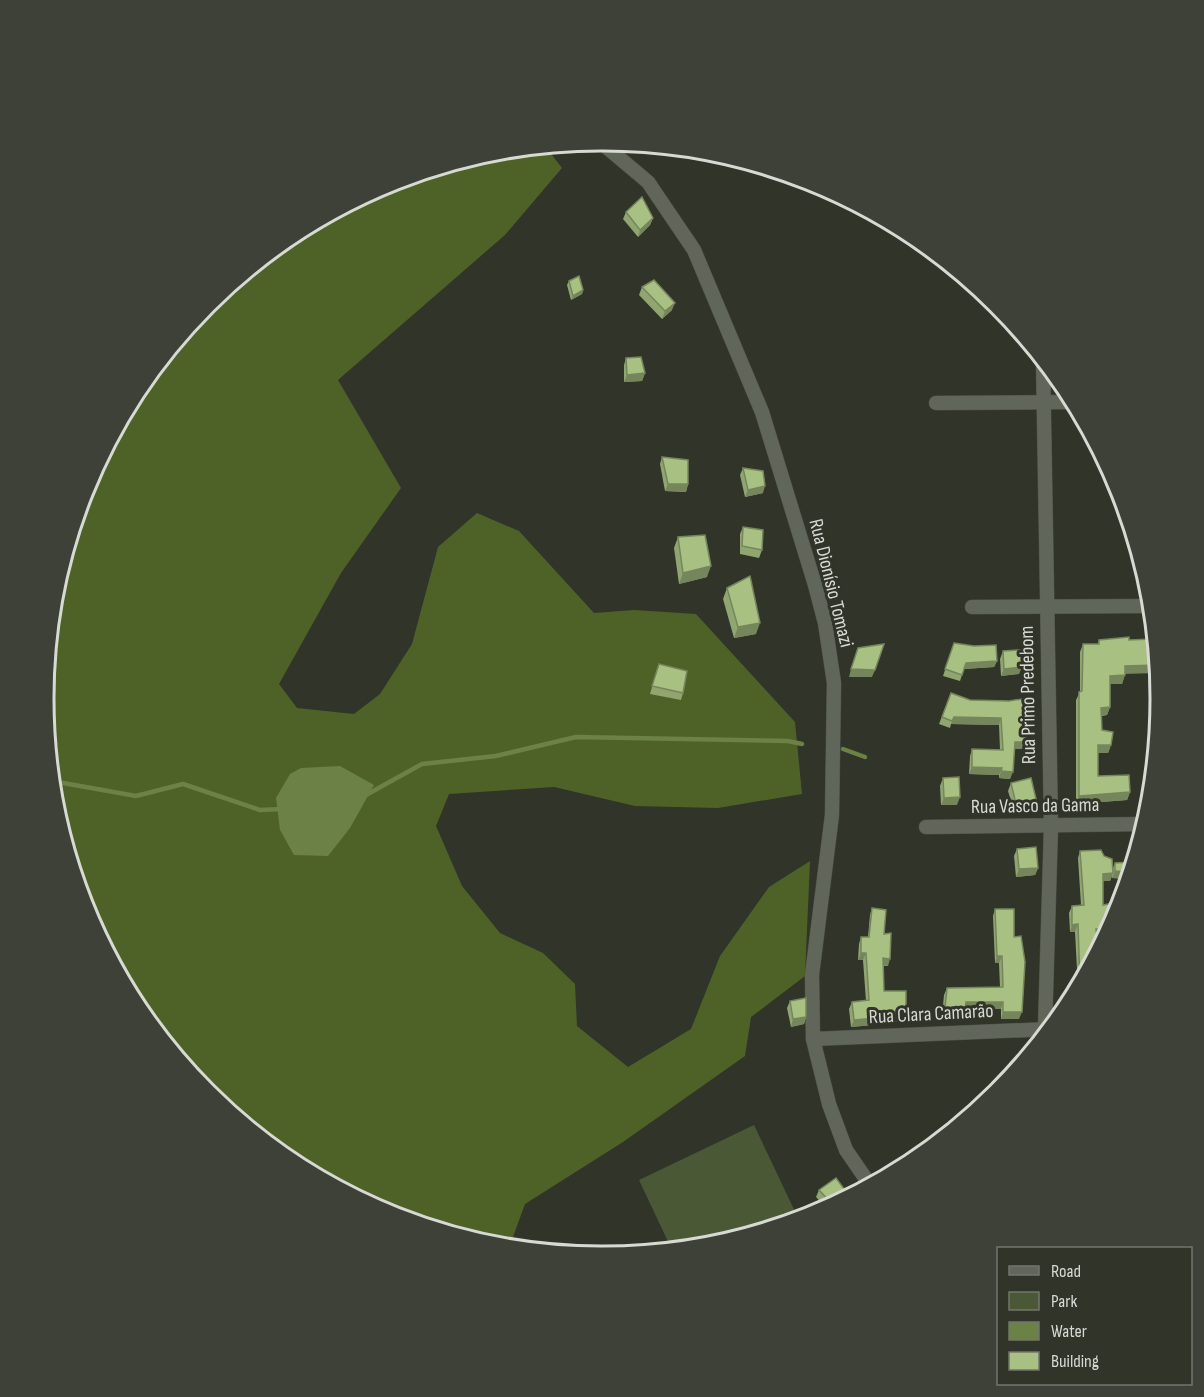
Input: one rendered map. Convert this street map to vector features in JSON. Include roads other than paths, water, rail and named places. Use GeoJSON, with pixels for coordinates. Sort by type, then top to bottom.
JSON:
{"type":"FeatureCollection","features":[{"type":"Feature","properties":{"kind":"street","name":"Rua Dionísio Tomazi"},"geometry":{"type":"LineString","coordinates":[[611,151],[648,182],[694,250],[762,412],[825,623],[834,683],[832,815],[812,975],[813,1039],[829,1104],[846,1150],[866,1179]]}},
{"type":"Feature","properties":{"kind":"street","name":"Rua Primo Predebom"},"geometry":{"type":"LineString","coordinates":[[1043,373],[1045,605],[1051,826],[1048,1017]]}},
{"type":"Feature","properties":{"kind":"street"},"geometry":{"type":"LineString","coordinates":[[936,403],[1063,402]]}},
{"type":"Feature","properties":{"kind":"street"},"geometry":{"type":"LineString","coordinates":[[972,607],[1141,606]]}},
{"type":"Feature","properties":{"kind":"street","name":"Rua Vasco da Gama"},"geometry":{"type":"LineString","coordinates":[[926,827],[1134,825]]}},
{"type":"Feature","properties":{"kind":"street","name":"Rua Clara Camarão"},"geometry":{"type":"LineString","coordinates":[[813,1039],[1039,1029]]}},
{"type":"Feature","properties":{"kind":"water"},"geometry":{"type":"Polygon","coordinates":[[[340,766],[374,785],[350,828],[328,856],[294,855],[280,830],[276,798],[290,774],[301,768],[340,766]]]}},
{"type":"Feature","properties":{"kind":"waterway"},"geometry":{"type":"LineString","coordinates":[[366,795],[422,764],[496,756],[576,737],[788,741],[802,744]]}},
{"type":"Feature","properties":{"kind":"waterway"},"geometry":{"type":"LineString","coordinates":[[843,749],[865,757]]}},
{"type":"Feature","properties":{"kind":"waterway"},"geometry":{"type":"LineString","coordinates":[[61,783],[136,796],[183,784],[260,810],[283,809]]}}]}
